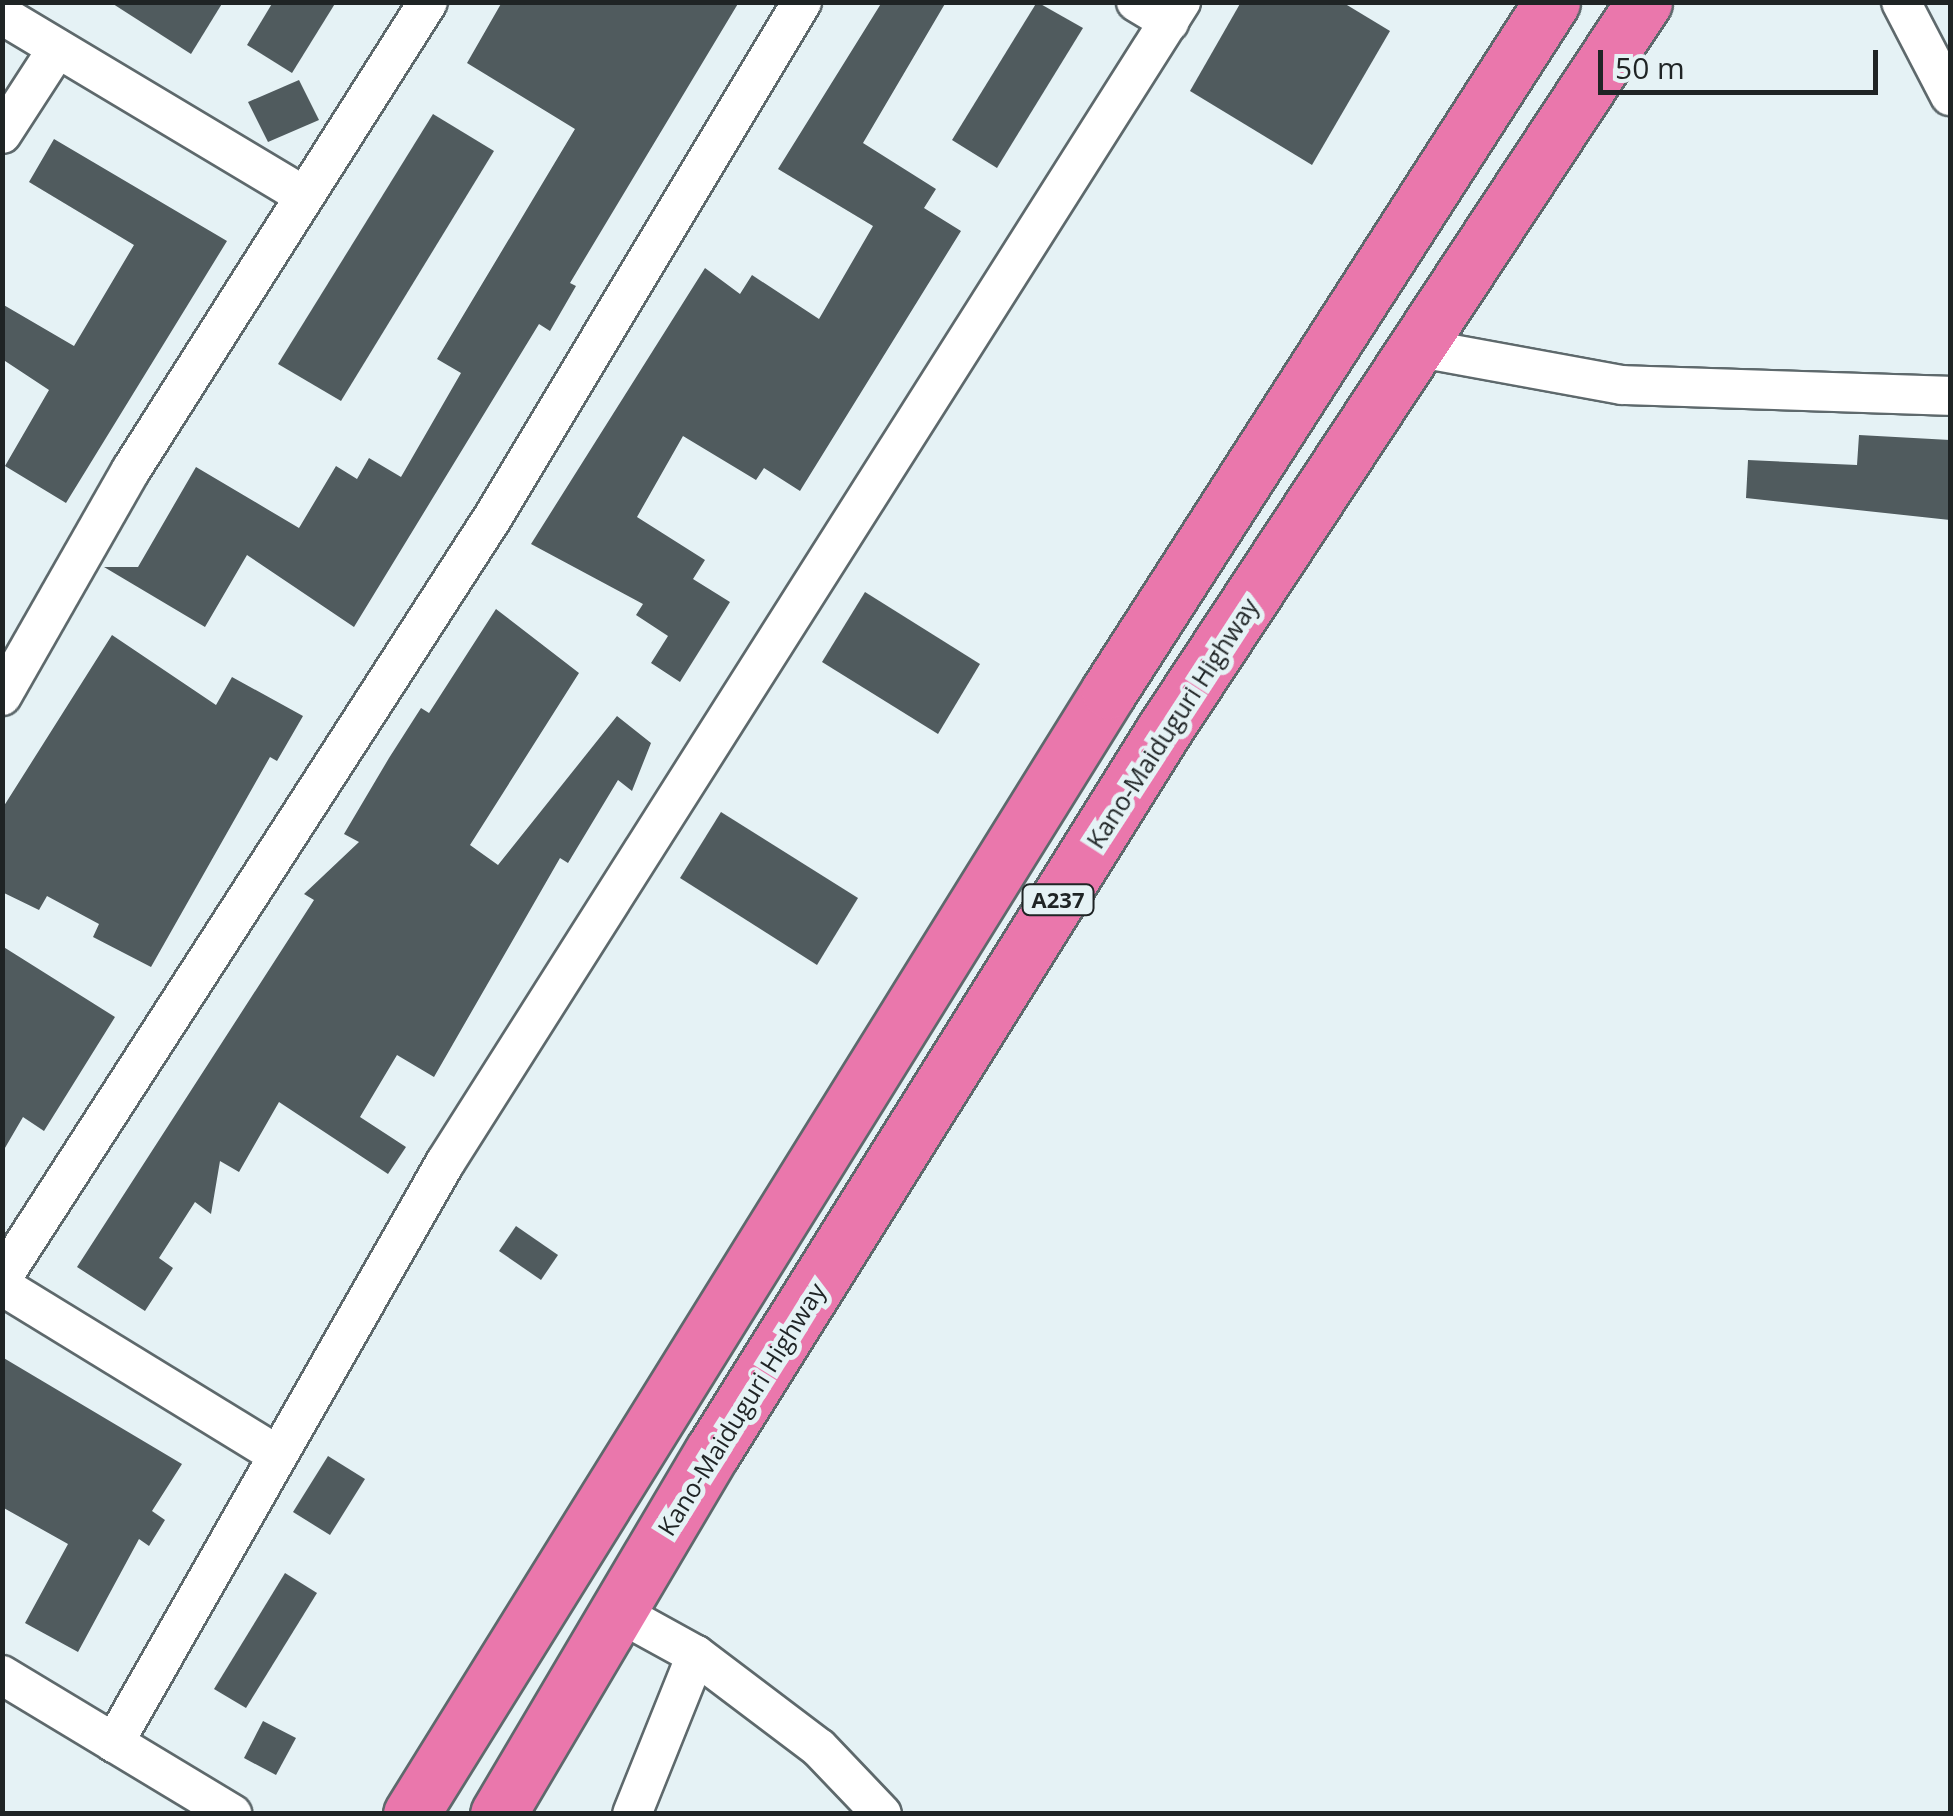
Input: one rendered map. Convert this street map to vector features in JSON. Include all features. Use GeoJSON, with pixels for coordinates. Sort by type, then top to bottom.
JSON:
{"type":"FeatureCollection","features":[{"type":"Feature","properties":{"kind":"highway","name":"A237"},"geometry":{"type":"LineString","coordinates":[[411,1814],[1109,690],[1552,2]]}},
{"type":"Feature","properties":{"kind":"highway","name":"Kano-Maiduguri Highway"},"geometry":{"type":"LineString","coordinates":[[498,1814],[616,1611],[1164,730],[1420,348],[1644,2]]}},
{"type":"Feature","properties":{"kind":"street"},"geometry":{"type":"LineString","coordinates":[[2,696],[131,470],[428,2]]}},
{"type":"Feature","properties":{"kind":"street"},"geometry":{"type":"LineString","coordinates":[[274,1453],[2,1282],[494,517],[802,2]]}},
{"type":"Feature","properties":{"kind":"street"},"geometry":{"type":"LineString","coordinates":[[114,1743],[274,1453],[446,1163],[1175,12],[1136,2]]}},
{"type":"Feature","properties":{"kind":"street"},"geometry":{"type":"LineString","coordinates":[[1901,2],[1950,96]]}},
{"type":"Feature","properties":{"kind":"street"},"geometry":{"type":"LineString","coordinates":[[2,15],[304,196]]}},
{"type":"Feature","properties":{"kind":"street"},"geometry":{"type":"LineString","coordinates":[[2,134],[57,48]]}},
{"type":"Feature","properties":{"kind":"street"},"geometry":{"type":"LineString","coordinates":[[1420,348],[1622,385],[1950,396]]}},
{"type":"Feature","properties":{"kind":"street"},"geometry":{"type":"LineString","coordinates":[[616,1611],[696,1656],[819,1748],[882,1814]]}},
{"type":"Feature","properties":{"kind":"street"},"geometry":{"type":"LineString","coordinates":[[632,1814],[696,1656]]}},
{"type":"Feature","properties":{"kind":"street"},"geometry":{"type":"LineString","coordinates":[[2,1675],[232,1814]]}},
{"type":"Feature","properties":{"kind":"building"},"geometry":{"type":"Polygon","coordinates":[[[110,2],[223,2],[191,54],[110,2]]]}},
{"type":"Feature","properties":{"kind":"building"},"geometry":{"type":"Polygon","coordinates":[[[273,2],[336,2],[292,73],[247,45],[273,2]]]}},
{"type":"Feature","properties":{"kind":"building"},"geometry":{"type":"Polygon","coordinates":[[[502,2],[739,2],[570,283],[576,286],[550,331],[539,324],[354,627],[247,555],[205,627],[104,567],[138,567],[196,467],[299,528],[336,466],[357,479],[369,458],[401,477],[461,373],[437,359],[575,129],[467,63],[502,2]]]}},
{"type":"Feature","properties":{"kind":"building"},"geometry":{"type":"Polygon","coordinates":[[[882,2],[946,2],[863,143],[936,189],[924,208],[961,231],[800,491],[764,468],[756,480],[683,436],[637,517],[705,560],[693,579],[730,602],[680,682],[651,663],[668,636],[636,615],[643,604],[531,544],[705,268],[740,294],[752,275],[819,319],[873,226],[778,169],[882,2]]]}},
{"type":"Feature","properties":{"kind":"building"},"geometry":{"type":"Polygon","coordinates":[[[1037,2],[1083,28],[997,168],[952,140],[1037,2]]]}},
{"type":"Feature","properties":{"kind":"building"},"geometry":{"type":"Polygon","coordinates":[[[1241,2],[1342,2],[1390,31],[1312,165],[1190,91],[1241,2]]]}},
{"type":"Feature","properties":{"kind":"building"},"geometry":{"type":"Polygon","coordinates":[[[299,80],[319,120],[268,142],[248,102],[299,80]]]}},
{"type":"Feature","properties":{"kind":"building"},"geometry":{"type":"Polygon","coordinates":[[[433,114],[494,151],[341,401],[278,364],[433,114]]]}},
{"type":"Feature","properties":{"kind":"building"},"geometry":{"type":"Polygon","coordinates":[[[54,139],[227,241],[66,503],[5,466],[49,390],[2,359],[2,304],[74,346],[134,245],[29,182],[54,139]]]}},
{"type":"Feature","properties":{"kind":"building"},"geometry":{"type":"Polygon","coordinates":[[[1859,435],[1950,440],[1950,520],[1746,498],[1748,460],[1857,465],[1859,435]]]}},
{"type":"Feature","properties":{"kind":"building"},"geometry":{"type":"Polygon","coordinates":[[[865,592],[980,664],[938,734],[822,662],[865,592]]]}},
{"type":"Feature","properties":{"kind":"building"},"geometry":{"type":"Polygon","coordinates":[[[496,609],[579,673],[470,845],[498,865],[617,716],[651,743],[632,791],[618,780],[568,863],[560,858],[434,1077],[397,1055],[360,1117],[406,1147],[388,1174],[279,1102],[239,1172],[220,1161],[211,1214],[195,1202],[159,1258],[173,1268],[145,1311],[77,1267],[314,900],[304,894],[359,842],[344,834],[389,758],[421,708],[429,713],[496,609]]]}},
{"type":"Feature","properties":{"kind":"building"},"geometry":{"type":"Polygon","coordinates":[[[112,635],[216,705],[232,677],[303,716],[277,761],[270,757],[151,967],[93,937],[99,924],[47,896],[39,910],[2,892],[2,809],[112,635]]]}},
{"type":"Feature","properties":{"kind":"building"},"geometry":{"type":"Polygon","coordinates":[[[721,812],[858,898],[817,965],[680,878],[721,812]]]}},
{"type":"Feature","properties":{"kind":"building"},"geometry":{"type":"Polygon","coordinates":[[[2,946],[115,1017],[44,1131],[23,1117],[2,1153],[2,946]]]}},
{"type":"Feature","properties":{"kind":"building"},"geometry":{"type":"Polygon","coordinates":[[[516,1226],[558,1255],[541,1280],[499,1251],[516,1226]]]}},
{"type":"Feature","properties":{"kind":"building"},"geometry":{"type":"Polygon","coordinates":[[[2,1357],[182,1464],[152,1511],[165,1520],[149,1546],[139,1539],[78,1652],[25,1623],[68,1544],[2,1507],[2,1357]]]}},
{"type":"Feature","properties":{"kind":"building"},"geometry":{"type":"Polygon","coordinates":[[[328,1456],[365,1479],[330,1535],[293,1512],[328,1456]]]}},
{"type":"Feature","properties":{"kind":"building"},"geometry":{"type":"Polygon","coordinates":[[[285,1573],[317,1593],[246,1708],[214,1689],[285,1573]]]}},
{"type":"Feature","properties":{"kind":"building"},"geometry":{"type":"Polygon","coordinates":[[[263,1721],[296,1738],[276,1775],[244,1758],[263,1721]]]}}]}
